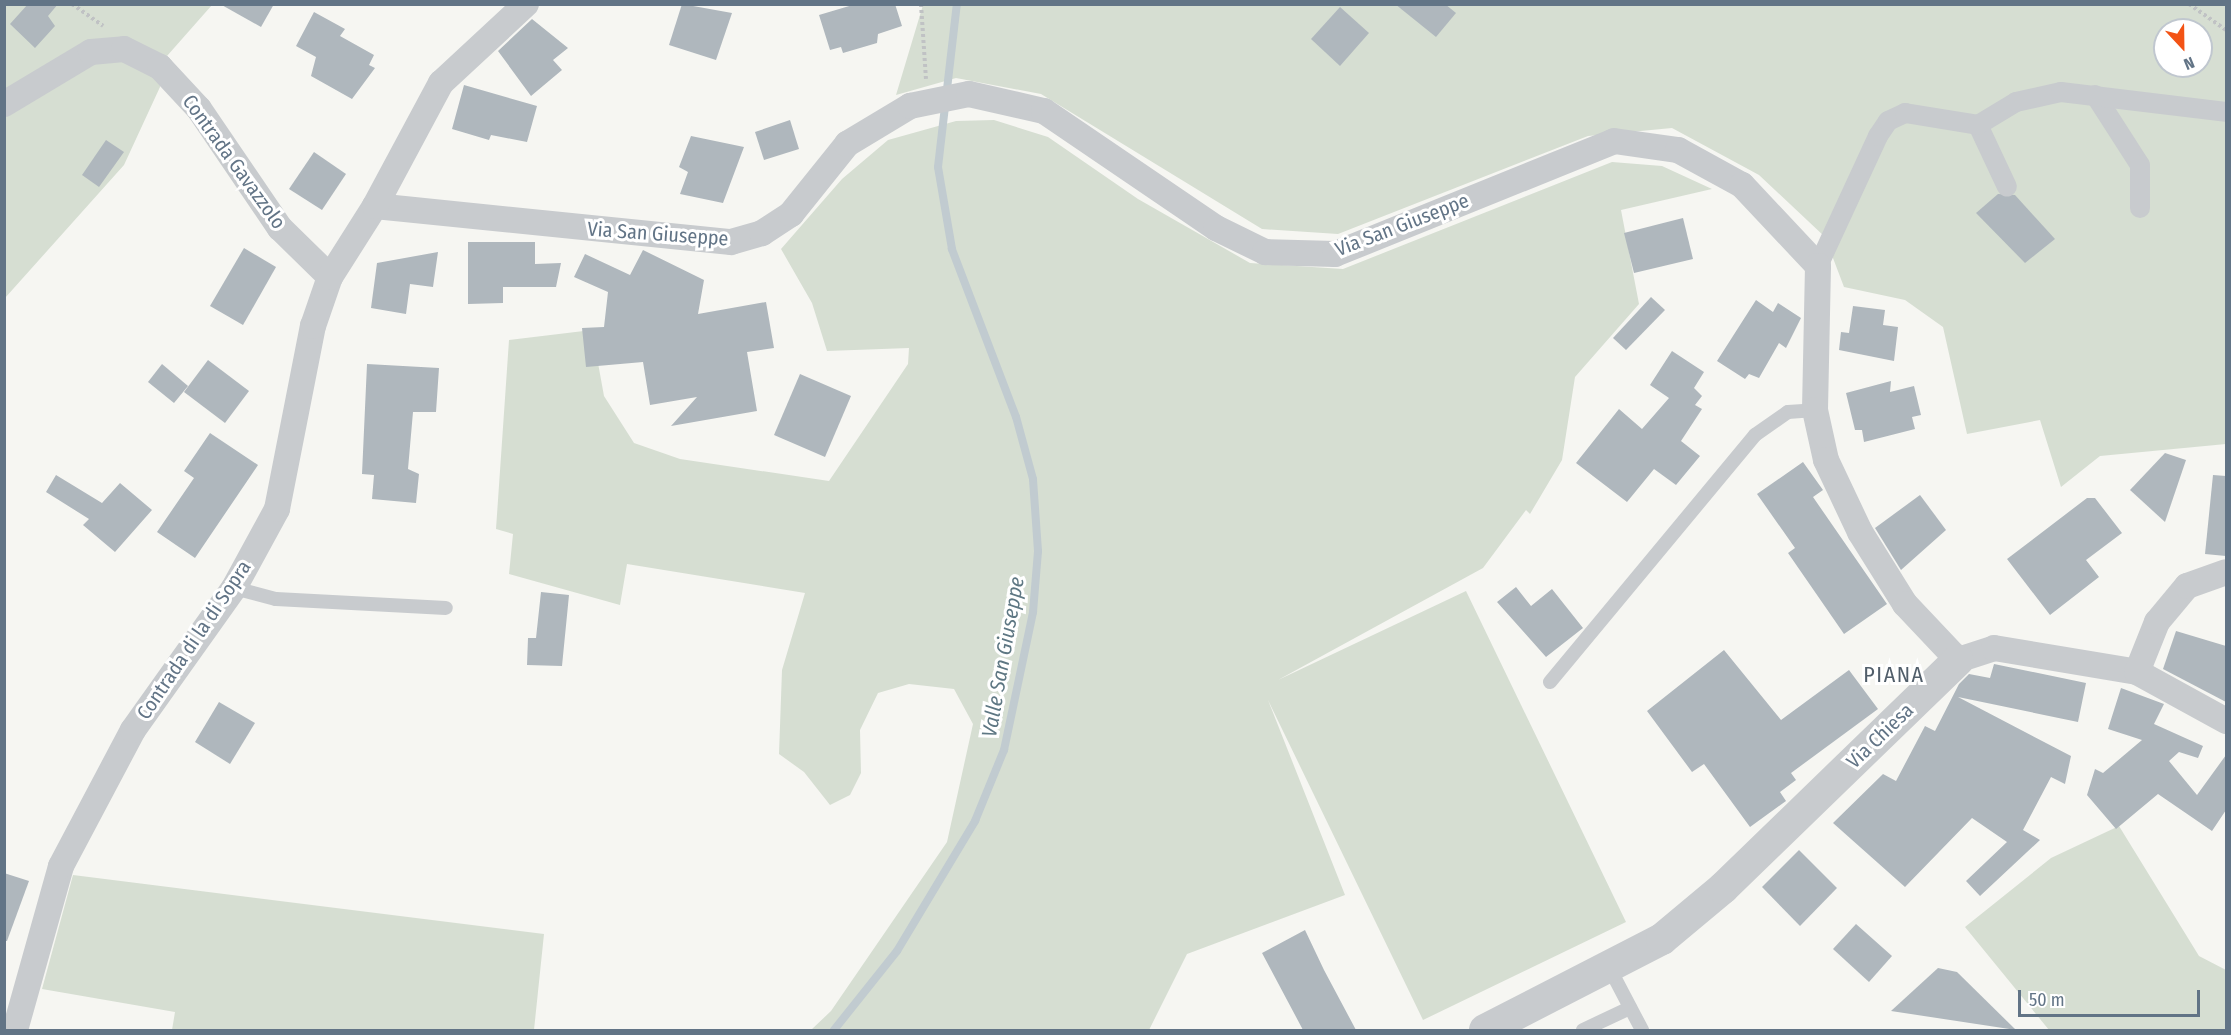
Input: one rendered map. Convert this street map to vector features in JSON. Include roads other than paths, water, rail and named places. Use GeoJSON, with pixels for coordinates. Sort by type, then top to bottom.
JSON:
{"type":"FeatureCollection","features":[{"type":"Feature","properties":{"kind":"street","name":"Contrada di la di Sopra"},"geometry":{"type":"LineString","coordinates":[[15,1030],[62,866],[133,730],[234,588],[277,509],[313,327],[330,277],[375,206],[441,83],[526,4]]}},
{"type":"Feature","properties":{"kind":"street","name":"Contrada Gavazzolo"},"geometry":{"type":"LineString","coordinates":[[4,104],[91,52],[124,49],[160,67],[199,109],[280,228],[330,277]]}},
{"type":"Feature","properties":{"kind":"street","name":"Via San Giuseppe"},"geometry":{"type":"LineString","coordinates":[[375,206],[731,242],[762,233],[791,214],[847,144],[910,106],[969,94],[1044,111],[1216,228],[1265,252],[1335,254],[1614,141],[1678,150],[1742,185],[1818,266]]}},
{"type":"Feature","properties":{"kind":"street"},"geometry":{"type":"LineString","coordinates":[[1958,660],[1905,604],[1860,532],[1826,460],[1815,410],[1818,266],[1888,122],[1905,113],[1978,125],[2016,102],[2044,94],[2095,95],[2226,112]]}},
{"type":"Feature","properties":{"kind":"street"},"geometry":{"type":"LineString","coordinates":[[2095,95],[2140,165],[2140,208]]}},
{"type":"Feature","properties":{"kind":"street"},"geometry":{"type":"LineString","coordinates":[[1978,125],[2007,187]]}},
{"type":"Feature","properties":{"kind":"street"},"geometry":{"type":"LineString","coordinates":[[2137,672],[2157,622],[2187,586],[2226,572]]}},
{"type":"Feature","properties":{"kind":"street","name":"Via Chiesa"},"geometry":{"type":"LineString","coordinates":[[1485,1030],[1610,969],[1662,939],[1723,888],[1958,660],[1994,648],[2137,672],[2226,721]]}},
{"type":"Feature","properties":{"kind":"lane"},"geometry":{"type":"LineString","coordinates":[[1550,682],[1755,435],[1788,412],[1815,410]]}},
{"type":"Feature","properties":{"kind":"lane"},"geometry":{"type":"LineString","coordinates":[[234,588],[276,599],[446,608]]}},
{"type":"Feature","properties":{"kind":"lane"},"geometry":{"type":"LineString","coordinates":[[1610,969],[1642,1030]]}},
{"type":"Feature","properties":{"kind":"lane"},"geometry":{"type":"LineString","coordinates":[[1583,1030],[1630,1008]]}},
{"type":"Feature","properties":{"kind":"waterway","name":"Valle San Giuseppe"},"geometry":{"type":"LineString","coordinates":[[834,1030],[897,951],[975,821],[1004,750],[1033,612],[1038,551],[1033,479],[1016,417],[952,249],[938,167],[957,4]]}},
{"type":"Feature","properties":{"kind":"district","name":"PIANA"},"geometry":{"type":"Point","coordinates":[1894,675]}}]}
